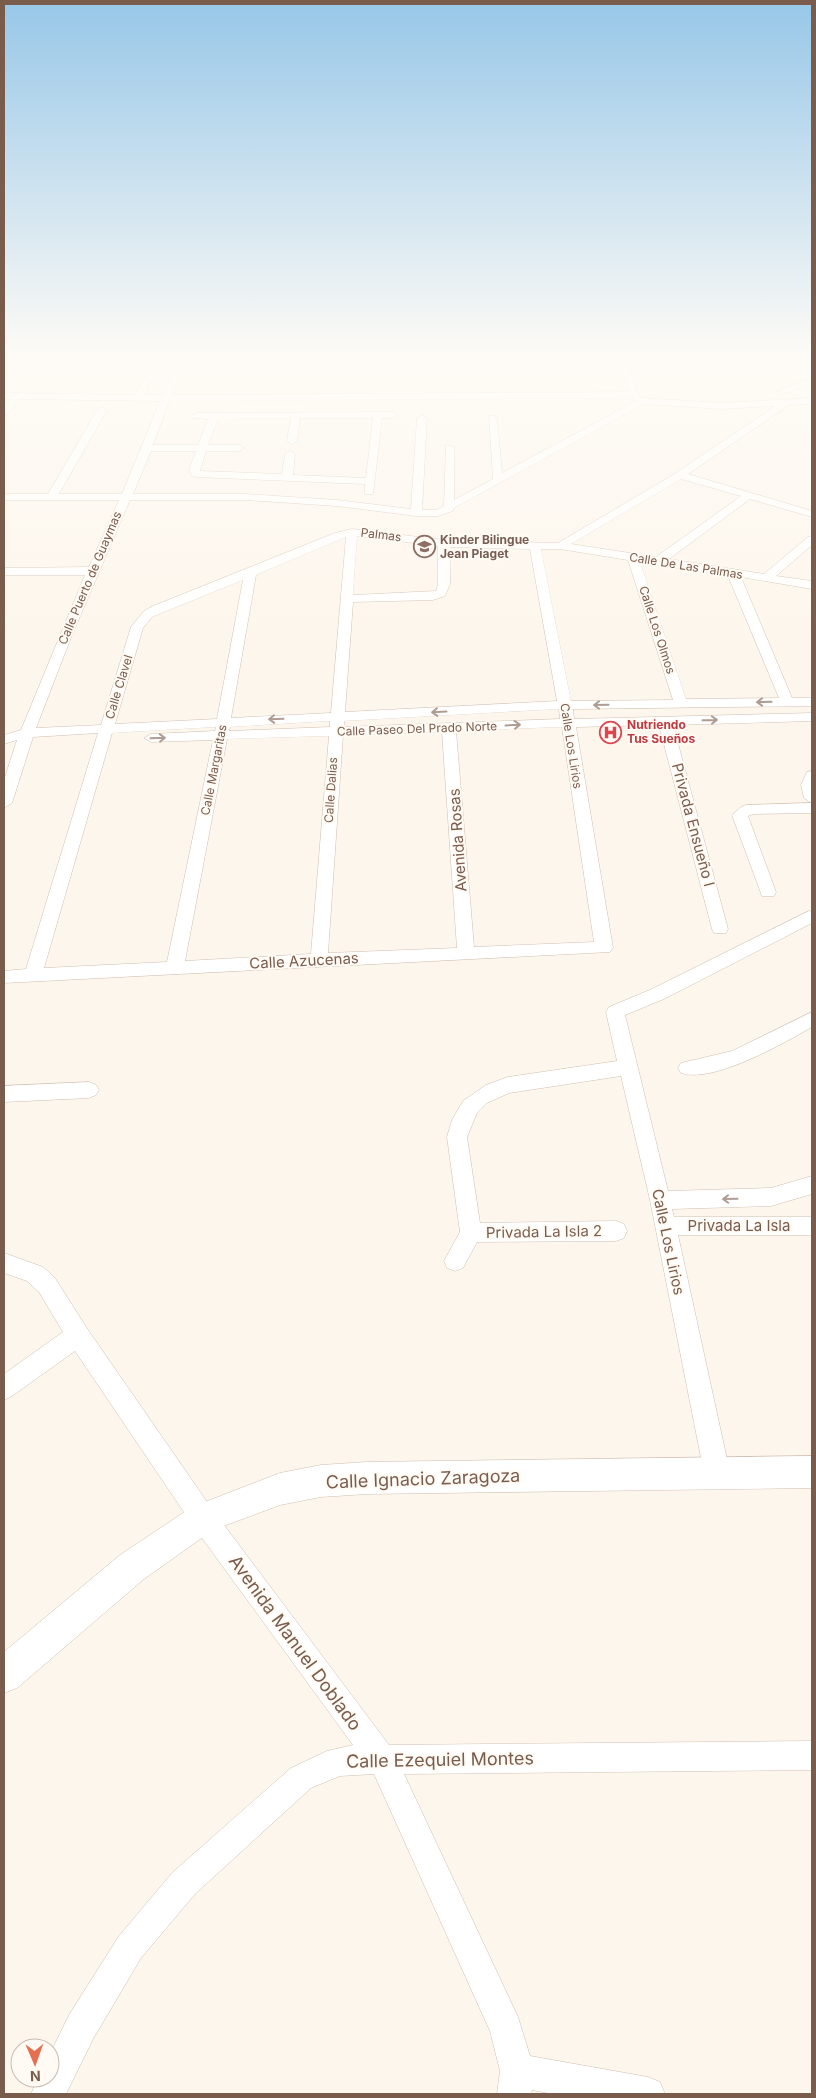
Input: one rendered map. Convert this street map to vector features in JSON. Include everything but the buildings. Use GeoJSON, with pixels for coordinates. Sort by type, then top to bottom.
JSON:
{"type":"FeatureCollection","features":[{"type":"Feature","properties":{"kind":"street"},"geometry":{"type":"LineString","coordinates":[[52,496],[77,453]]}},
{"type":"Feature","properties":{"kind":"street","name":"Calle Puerto de Guaymas"},"geometry":{"type":"LineString","coordinates":[[4,804],[15,739],[145,453]]}},
{"type":"Feature","properties":{"kind":"street"},"geometry":{"type":"LineString","coordinates":[[199,453],[194,470],[196,474],[287,478],[370,486],[374,453]]}},
{"type":"Feature","properties":{"kind":"street"},"geometry":{"type":"LineString","coordinates":[[416,513],[420,453]]}},
{"type":"Feature","properties":{"kind":"street"},"geometry":{"type":"LineString","coordinates":[[449,453],[449,509]]}},
{"type":"Feature","properties":{"kind":"street"},"geometry":{"type":"LineString","coordinates":[[495,453],[498,481]]}},
{"type":"Feature","properties":{"kind":"street"},"geometry":{"type":"LineString","coordinates":[[4,497],[126,495],[275,499],[337,503],[416,513],[438,513],[449,509],[545,453]]}},
{"type":"Feature","properties":{"kind":"street"},"geometry":{"type":"LineString","coordinates":[[560,546],[680,475],[712,453]]}},
{"type":"Feature","properties":{"kind":"street"},"geometry":{"type":"LineString","coordinates":[[287,478],[290,454]]}},
{"type":"Feature","properties":{"kind":"street"},"geometry":{"type":"LineString","coordinates":[[680,475],[812,514]]}},
{"type":"Feature","properties":{"kind":"street"},"geometry":{"type":"LineString","coordinates":[[659,561],[748,496]]}},
{"type":"Feature","properties":{"kind":"street","name":"Palmas"},"geometry":{"type":"LineString","coordinates":[[352,532],[444,542],[560,546]]}},
{"type":"Feature","properties":{"kind":"street","name":"Calle Clavel"},"geometry":{"type":"LineString","coordinates":[[34,975],[137,627],[142,620],[156,609],[250,573],[339,535],[352,532]]}},
{"type":"Feature","properties":{"kind":"street","name":"Calle Dalias"},"geometry":{"type":"LineString","coordinates":[[319,960],[352,532]]}},
{"type":"Feature","properties":{"kind":"street"},"geometry":{"type":"LineString","coordinates":[[767,578],[812,539]]}},
{"type":"Feature","properties":{"kind":"street"},"geometry":{"type":"LineString","coordinates":[[347,599],[433,596],[442,593],[444,584],[444,542]]}},
{"type":"Feature","properties":{"kind":"street","name":"Calle Los Lirios"},"geometry":{"type":"LineString","coordinates":[[535,545],[565,705],[604,948]]}},
{"type":"Feature","properties":{"kind":"street","name":"Calle De Las Palmas"},"geometry":{"type":"LineString","coordinates":[[560,546],[812,585]]}},
{"type":"Feature","properties":{"kind":"street","name":"Calle Los Olmos"},"geometry":{"type":"LineString","coordinates":[[633,557],[680,704]]}},
{"type":"Feature","properties":{"kind":"street"},"geometry":{"type":"LineString","coordinates":[[4,571],[91,571]]}},
{"type":"Feature","properties":{"kind":"street","name":"Calle Margaritas"},"geometry":{"type":"LineString","coordinates":[[175,967],[222,729],[250,573]]}},
{"type":"Feature","properties":{"kind":"street"},"geometry":{"type":"LineString","coordinates":[[733,573],[787,702]]}},
{"type":"Feature","properties":{"kind":"street","name":"Calle Paseo Del Prado Norte"},"geometry":{"type":"LineString","coordinates":[[15,739],[336,724],[565,705],[812,702]]}},
{"type":"Feature","properties":{"kind":"street","name":"Calle Paseo Del Prado Norte"},"geometry":{"type":"LineString","coordinates":[[336,724],[449,728],[812,717]]}},
{"type":"Feature","properties":{"kind":"street","name":"Privada Ensueño I"},"geometry":{"type":"LineString","coordinates":[[665,721],[720,929]]}},
{"type":"Feature","properties":{"kind":"street","name":"Avenida Rosas"},"geometry":{"type":"LineString","coordinates":[[449,728],[466,953]]}},
{"type":"Feature","properties":{"kind":"street"},"geometry":{"type":"LineString","coordinates":[[812,775],[808,785],[812,798]]}},
{"type":"Feature","properties":{"kind":"street"},"geometry":{"type":"LineString","coordinates":[[768,892],[740,815],[746,810],[753,809],[812,808]]}},
{"type":"Feature","properties":{"kind":"street","name":"Calle Los Lirios"},"geometry":{"type":"LineString","coordinates":[[717,1473],[666,1226],[615,1012],[658,994],[809,917]]}},
{"type":"Feature","properties":{"kind":"street","name":"Calle Azucenas"},"geometry":{"type":"LineString","coordinates":[[4,976],[604,948]]}},
{"type":"Feature","properties":{"kind":"street"},"geometry":{"type":"LineString","coordinates":[[688,1068],[741,1057],[812,1019]]}},
{"type":"Feature","properties":{"kind":"street","name":"Privada La Isla 2"},"geometry":{"type":"LineString","coordinates":[[455,1261],[471,1233],[457,1137],[465,1112],[482,1096],[512,1084],[627,1068]]}},
{"type":"Feature","properties":{"kind":"street"},"geometry":{"type":"LineString","coordinates":[[4,1094],[88,1090]]}},
{"type":"Feature","properties":{"kind":"street","name":"Privada La Isla"},"geometry":{"type":"LineString","coordinates":[[660,1200],[754,1198],[782,1195],[812,1185]]}},
{"type":"Feature","properties":{"kind":"street"},"geometry":{"type":"LineString","coordinates":[[754,1198],[764,1226]]}},
{"type":"Feature","properties":{"kind":"street","name":"Privada La Isla"},"geometry":{"type":"LineString","coordinates":[[666,1226],[812,1226]]}},
{"type":"Feature","properties":{"kind":"street","name":"Privada La Isla 2"},"geometry":{"type":"LineString","coordinates":[[471,1233],[616,1230]]}},
{"type":"Feature","properties":{"kind":"street","name":"Avenida Manuel Doblado"},"geometry":{"type":"LineString","coordinates":[[4,1263],[35,1274],[47,1285],[78,1335],[203,1518],[382,1760],[506,2029],[516,2082]]}},
{"type":"Feature","properties":{"kind":"street"},"geometry":{"type":"LineString","coordinates":[[4,1388],[78,1335]]}},
{"type":"Feature","properties":{"kind":"street","name":"Calle Ignacio Zaragoza"},"geometry":{"type":"LineString","coordinates":[[4,1675],[132,1567],[203,1518],[280,1489],[321,1481],[367,1478],[812,1472]]}},
{"type":"Feature","properties":{"kind":"street","name":"Calle Ezequiel Montes"},"geometry":{"type":"LineString","coordinates":[[48,2094],[81,2027],[130,1947],[184,1883],[301,1778],[323,1765],[335,1761],[382,1760],[812,1755]]}},
{"type":"Feature","properties":{"kind":"street"},"geometry":{"type":"LineString","coordinates":[[516,2082],[648,2094]]}},
{"type":"Feature","properties":{"kind":"place","name":"Kinder Bilingue Jean Piaget"},"geometry":{"type":"Point","coordinates":[424,547]}},
{"type":"Feature","properties":{"kind":"place","name":"Nutriendo Tus Sueños"},"geometry":{"type":"Point","coordinates":[611,732]}}]}
